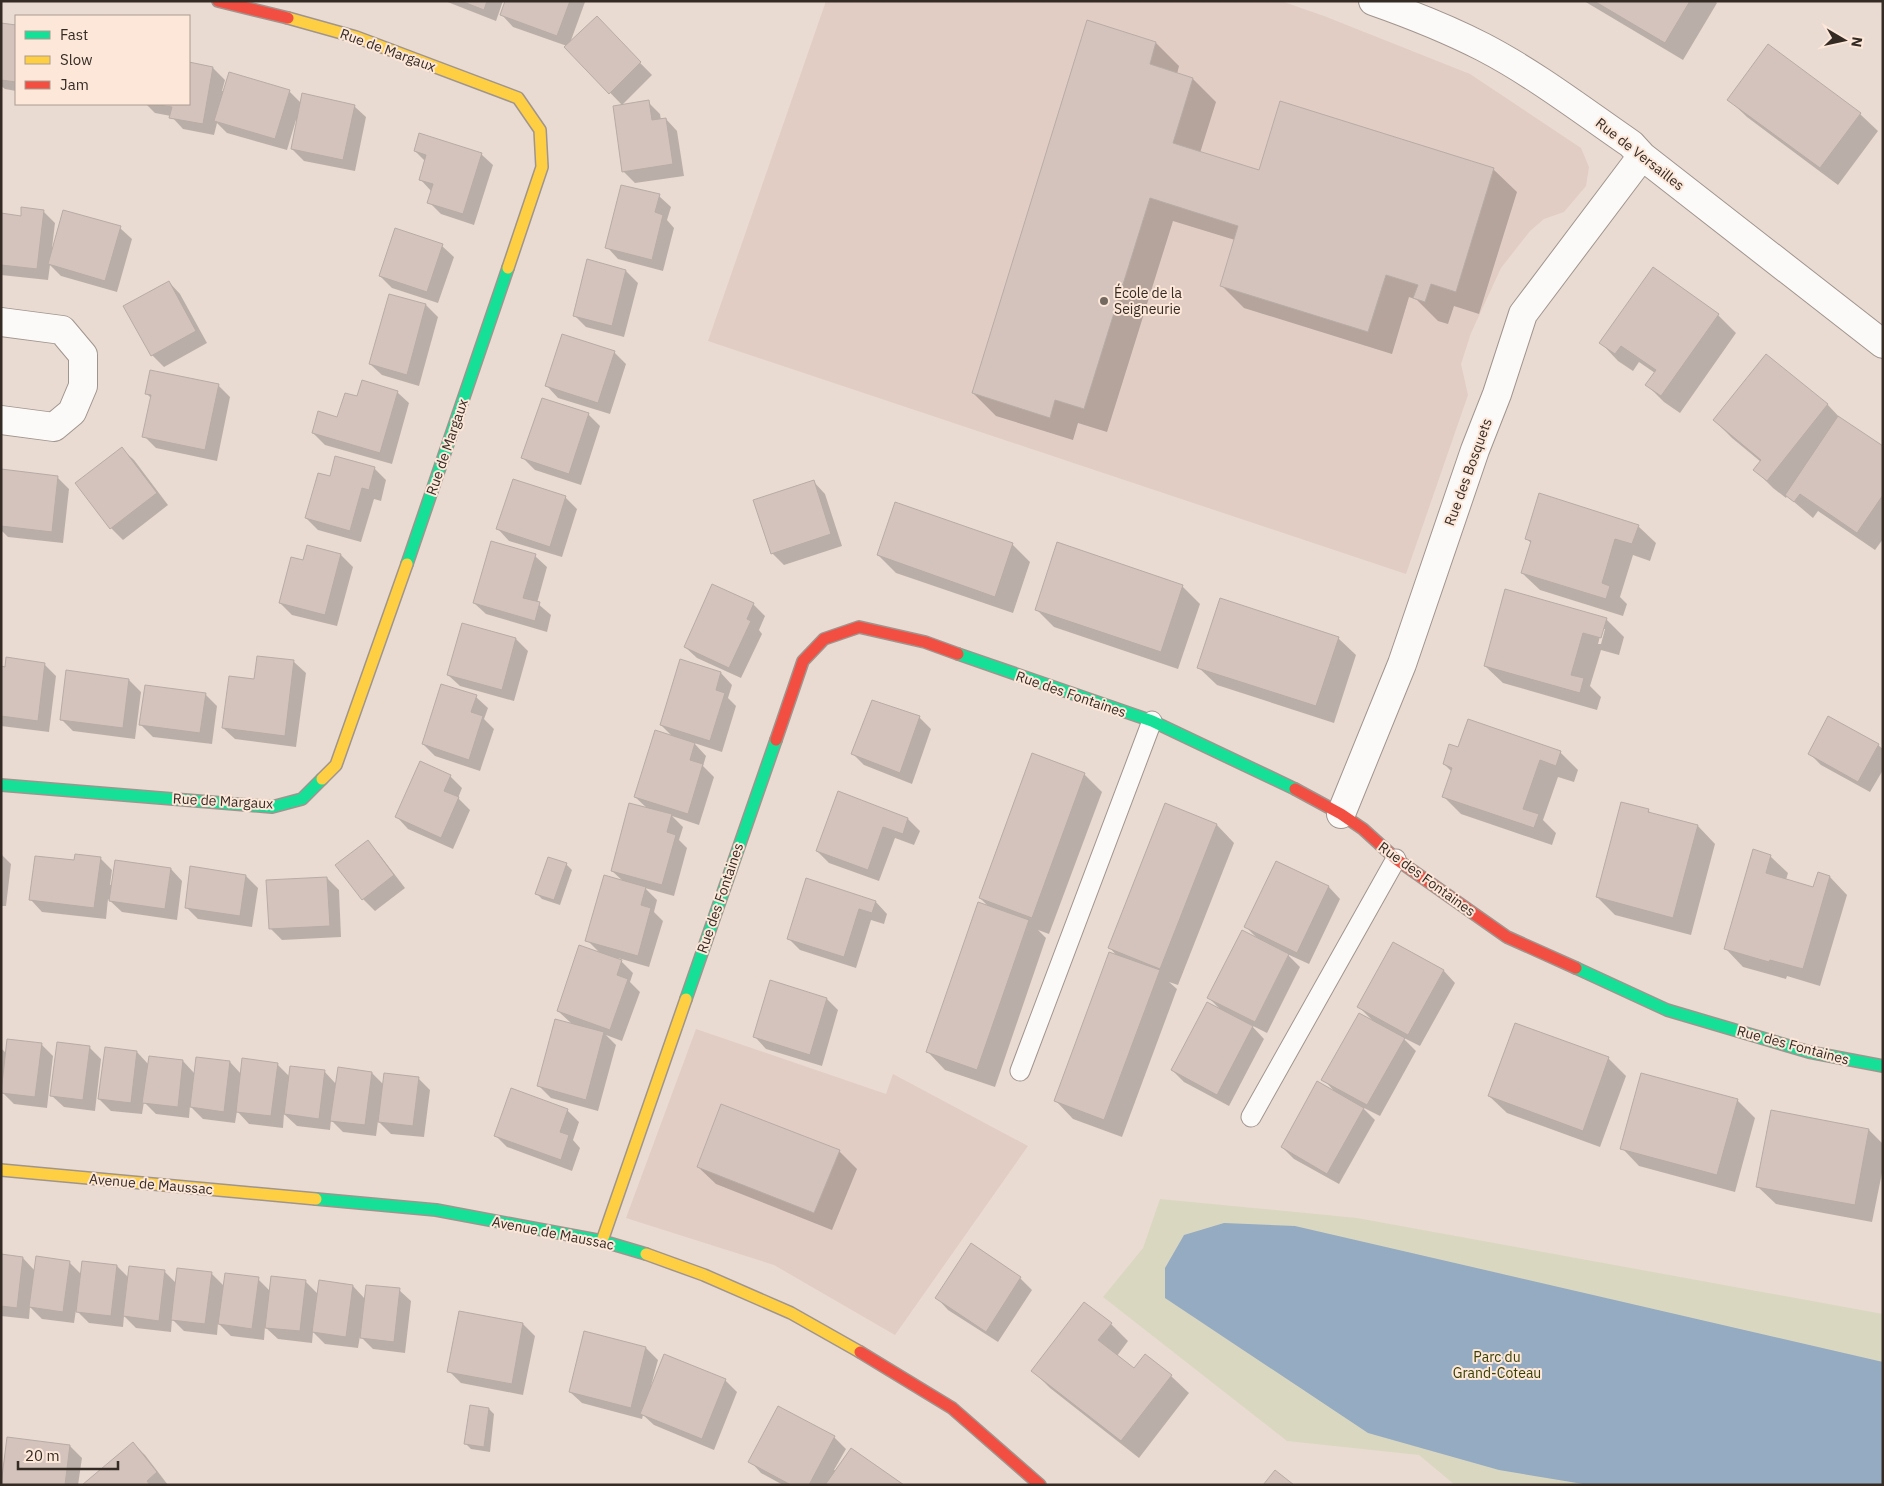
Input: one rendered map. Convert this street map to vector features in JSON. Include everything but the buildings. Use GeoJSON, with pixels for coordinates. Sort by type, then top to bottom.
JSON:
{"type":"FeatureCollection","features":[{"type":"Feature","properties":{"kind":"street","name":"Rue de Margaux"},"geometry":{"type":"LineString","coordinates":[[1,785],[272,807],[302,799],[336,765],[424,516],[542,168],[540,130],[518,98],[356,37],[267,12],[218,1]]}},
{"type":"Feature","properties":{"kind":"street","name":"Rue de Versailles"},"geometry":{"type":"LineString","coordinates":[[1373,1],[1483,47],[1529,74],[1631,144],[1642,156],[1883,344]]}},
{"type":"Feature","properties":{"kind":"street","name":"Rue des Bosquets"},"geometry":{"type":"LineString","coordinates":[[1341,814],[1402,664],[1475,450],[1497,394],[1522,314],[1642,156]]}},
{"type":"Feature","properties":{"kind":"street"},"geometry":{"type":"LineString","coordinates":[[1,322],[62,330],[82,355],[83,386],[72,412],[54,427],[1,420]]}},
{"type":"Feature","properties":{"kind":"street","name":"Rue des Fontaines"},"geometry":{"type":"LineString","coordinates":[[602,1241],[803,661],[824,639],[859,627],[925,642],[995,668],[1152,721],[1302,792],[1363,829],[1396,859],[1507,937],[1667,1010],[1809,1052],[1883,1066]]}},
{"type":"Feature","properties":{"kind":"street","name":"Avenue de Maussac"},"geometry":{"type":"LineString","coordinates":[[1,1170],[436,1210],[602,1241],[651,1255],[704,1275],[791,1313],[819,1328],[952,1408],[1040,1485]]}},
{"type":"Feature","properties":{"kind":"lane"},"geometry":{"type":"LineString","coordinates":[[1020,1070],[1152,721]]}},
{"type":"Feature","properties":{"kind":"lane"},"geometry":{"type":"LineString","coordinates":[[1251,1117],[1396,859]]}},
{"type":"Feature","properties":{"kind":"shaded area","name":"École de la Seigneurie"},"geometry":{"type":"Polygon","coordinates":[[[826,1],[1281,1],[1324,16],[1470,74],[1581,148],[1589,167],[1586,186],[1564,212],[1544,219],[1530,231],[1501,268],[1471,333],[1461,364],[1468,395],[1406,574],[708,341],[826,1]]]}},
{"type":"Feature","properties":{"kind":"shaded area"},"geometry":{"type":"Polygon","coordinates":[[[696,1029],[886,1094],[893,1074],[1028,1146],[895,1335],[774,1265],[626,1218],[696,1029]]]}},
{"type":"Feature","properties":{"kind":"green space","name":"Parc du Grand-Coteau"},"geometry":{"type":"Polygon","coordinates":[[[1160,1199],[1357,1218],[1883,1314],[1883,1485],[1455,1485],[1419,1455],[1287,1441],[1103,1297],[1143,1248],[1160,1199]]]}},
{"type":"Feature","properties":{"kind":"water","name":"Parc du Grand-Coteau"},"geometry":{"type":"Polygon","coordinates":[[[1224,1223],[1295,1226],[1883,1362],[1883,1485],[1589,1485],[1499,1470],[1368,1433],[1165,1298],[1165,1268],[1184,1235],[1224,1223]]]}},
{"type":"Feature","properties":{"kind":"traffic: fast"},"geometry":{"type":"LineString","coordinates":[[407,564],[508,268]]}},
{"type":"Feature","properties":{"kind":"traffic: fast"},"geometry":{"type":"LineString","coordinates":[[958,654],[1152,721],[1295,789]]}},
{"type":"Feature","properties":{"kind":"traffic: fast"},"geometry":{"type":"LineString","coordinates":[[686,999],[776,740]]}},
{"type":"Feature","properties":{"kind":"traffic: fast"},"geometry":{"type":"LineString","coordinates":[[1,785],[272,807],[302,799],[322,779]]}},
{"type":"Feature","properties":{"kind":"traffic: fast"},"geometry":{"type":"LineString","coordinates":[[1576,968],[1667,1010],[1809,1052],[1883,1066]]}},
{"type":"Feature","properties":{"kind":"traffic: fast"},"geometry":{"type":"LineString","coordinates":[[316,1199],[436,1210],[602,1241],[646,1254]]}},
{"type":"Feature","properties":{"kind":"traffic: slow"},"geometry":{"type":"LineString","coordinates":[[288,18],[356,37],[518,98],[540,130],[542,167],[508,268]]}},
{"type":"Feature","properties":{"kind":"traffic: slow"},"geometry":{"type":"LineString","coordinates":[[322,779],[336,765],[407,564]]}},
{"type":"Feature","properties":{"kind":"traffic: slow"},"geometry":{"type":"LineString","coordinates":[[602,1241],[686,999]]}},
{"type":"Feature","properties":{"kind":"traffic: slow"},"geometry":{"type":"LineString","coordinates":[[1,1170],[316,1199]]}},
{"type":"Feature","properties":{"kind":"traffic: slow"},"geometry":{"type":"LineString","coordinates":[[646,1254],[704,1275],[791,1313],[860,1352]]}},
{"type":"Feature","properties":{"kind":"traffic: jam"},"geometry":{"type":"LineString","coordinates":[[218,1],[288,18]]}},
{"type":"Feature","properties":{"kind":"traffic: jam"},"geometry":{"type":"LineString","coordinates":[[776,740],[803,661],[824,639],[859,627],[925,642],[958,654]]}},
{"type":"Feature","properties":{"kind":"traffic: jam"},"geometry":{"type":"LineString","coordinates":[[1295,789],[1341,814],[1363,829],[1396,859],[1507,937],[1576,968]]}},
{"type":"Feature","properties":{"kind":"traffic: jam"},"geometry":{"type":"LineString","coordinates":[[860,1352],[952,1408],[1040,1485]]}},
{"type":"Feature","properties":{"kind":"place","name":"École de la Seigneurie"},"geometry":{"type":"Point","coordinates":[1104,301]}}]}
